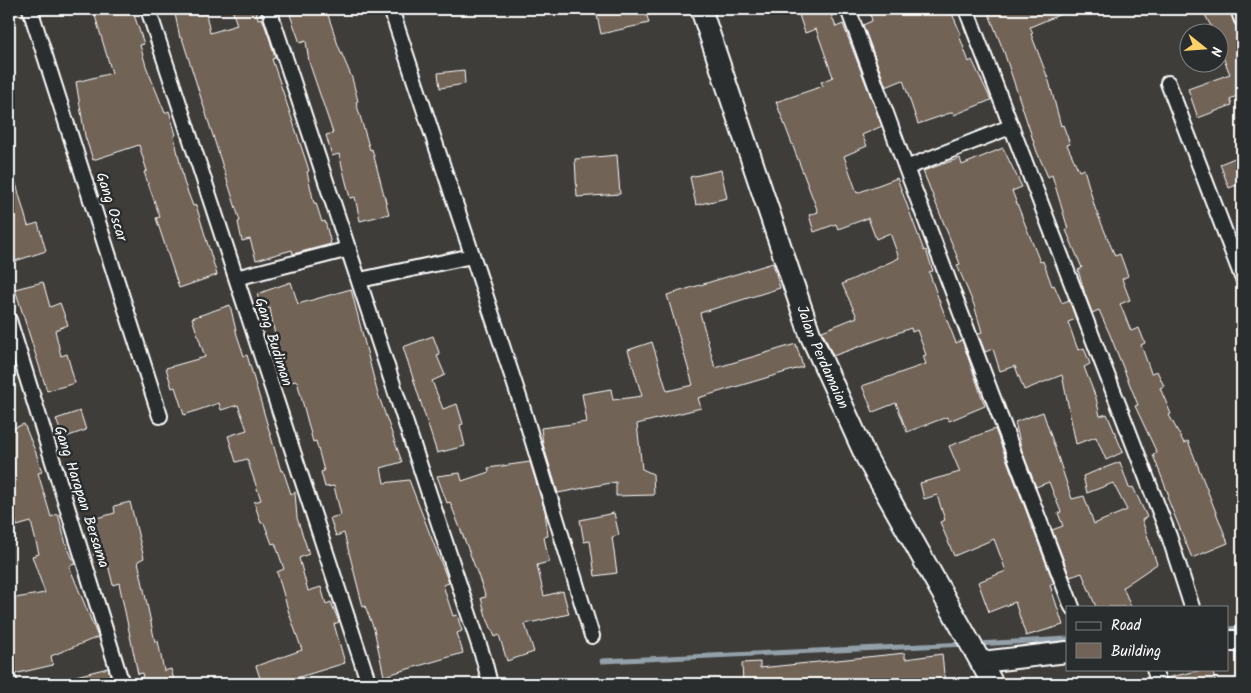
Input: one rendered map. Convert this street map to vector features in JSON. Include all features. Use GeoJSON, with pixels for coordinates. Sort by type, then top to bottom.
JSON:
{"type":"FeatureCollection","features":[{"type":"Feature","properties":{"kind":"street","name":"Gang Oscar"},"geometry":{"type":"LineString","coordinates":[[30,9],[160,416]]}},
{"type":"Feature","properties":{"kind":"street","name":"Gang Budiman"},"geometry":{"type":"LineString","coordinates":[[148,9],[368,684]]}},
{"type":"Feature","properties":{"kind":"street"},"geometry":{"type":"LineString","coordinates":[[269,9],[360,280],[484,660],[490,684]]}},
{"type":"Feature","properties":{"kind":"street"},"geometry":{"type":"LineString","coordinates":[[391,9],[522,406],[592,636]]}},
{"type":"Feature","properties":{"kind":"street","name":"Jalan Perdamaian"},"geometry":{"type":"LineString","coordinates":[[701,9],[802,310],[824,368],[866,457],[968,639],[987,661],[993,684]]}},
{"type":"Feature","properties":{"kind":"street"},"geometry":{"type":"LineString","coordinates":[[848,9],[1072,606]]}},
{"type":"Feature","properties":{"kind":"street"},"geometry":{"type":"LineString","coordinates":[[966,9],[1169,536],[1192,606]]}},
{"type":"Feature","properties":{"kind":"street"},"geometry":{"type":"LineString","coordinates":[[1238,9],[1242,20]]}},
{"type":"Feature","properties":{"kind":"street"},"geometry":{"type":"LineString","coordinates":[[1168,83],[1242,277]]}},
{"type":"Feature","properties":{"kind":"street"},"geometry":{"type":"LineString","coordinates":[[906,168],[1010,127]]}},
{"type":"Feature","properties":{"kind":"street"},"geometry":{"type":"LineString","coordinates":[[236,278],[349,248]]}},
{"type":"Feature","properties":{"kind":"street"},"geometry":{"type":"LineString","coordinates":[[360,280],[472,256]]}},
{"type":"Feature","properties":{"kind":"street","name":"Gang Harapan Bersama"},"geometry":{"type":"LineString","coordinates":[[9,320],[122,684]]}},
{"type":"Feature","properties":{"kind":"street"},"geometry":{"type":"LineString","coordinates":[[1228,641],[1242,640]]}},
{"type":"Feature","properties":{"kind":"street"},"geometry":{"type":"LineString","coordinates":[[987,661],[1066,652]]}},
{"type":"Feature","properties":{"kind":"street"},"geometry":{"type":"LineString","coordinates":[[1154,670],[1159,684]]}},
{"type":"Feature","properties":{"kind":"building"},"geometry":{"type":"Polygon","coordinates":[[[93,9],[132,9],[144,44],[140,45],[146,66],[165,113],[169,111],[176,135],[174,136],[184,182],[193,206],[196,205],[217,275],[179,288],[156,218],[160,217],[144,172],[147,171],[139,145],[93,160],[85,136],[76,82],[112,73],[93,9]]]}},
{"type":"Feature","properties":{"kind":"building"},"geometry":{"type":"Polygon","coordinates":[[[174,9],[205,9],[210,33],[237,25],[232,9],[256,9],[258,19],[262,18],[270,40],[275,58],[272,59],[309,171],[307,172],[314,203],[316,203],[322,222],[325,221],[331,244],[293,254],[292,250],[256,260],[250,239],[242,241],[238,222],[240,221],[182,38],[180,38],[174,9]]]}},
{"type":"Feature","properties":{"kind":"building"},"geometry":{"type":"Polygon","coordinates":[[[288,9],[326,9],[352,78],[358,101],[356,102],[370,150],[372,149],[389,214],[360,221],[355,197],[350,198],[339,154],[332,156],[326,135],[333,133],[309,62],[306,41],[300,43],[288,9]]]}},
{"type":"Feature","properties":{"kind":"building"},"geometry":{"type":"Polygon","coordinates":[[[604,9],[645,9],[649,23],[601,34],[596,11],[604,9]]]}},
{"type":"Feature","properties":{"kind":"building"},"geometry":{"type":"Polygon","coordinates":[[[797,9],[829,9],[836,27],[843,24],[882,126],[862,135],[867,146],[844,156],[857,193],[897,178],[924,251],[926,250],[933,271],[929,272],[939,300],[956,343],[962,340],[985,406],[949,421],[947,417],[907,432],[896,403],[873,412],[862,386],[926,364],[923,356],[926,355],[917,330],[912,332],[911,328],[833,356],[822,331],[857,317],[842,284],[899,258],[890,233],[876,239],[868,218],[838,229],[836,224],[814,232],[809,215],[818,212],[776,102],[823,86],[821,82],[833,77],[816,29],[805,33],[797,9]]]}},
{"type":"Feature","properties":{"kind":"building"},"geometry":{"type":"Polygon","coordinates":[[[882,9],[950,9],[961,34],[959,35],[969,62],[972,60],[991,100],[954,115],[953,112],[918,124],[903,80],[886,87],[863,25],[872,21],[870,13],[882,9]]]}},
{"type":"Feature","properties":{"kind":"building"},"geometry":{"type":"Polygon","coordinates":[[[987,9],[1073,9],[1030,27],[1033,33],[1031,34],[1049,81],[1061,126],[1063,125],[1070,144],[1067,145],[1079,171],[1084,169],[1095,208],[1115,256],[1120,254],[1128,276],[1122,279],[1130,300],[1120,304],[1131,331],[1139,328],[1145,343],[1141,345],[1151,373],[1157,371],[1164,386],[1160,388],[1171,414],[1169,415],[1184,443],[1188,441],[1228,543],[1192,558],[1167,497],[1169,496],[1153,455],[1157,453],[1135,406],[1138,405],[1110,335],[1099,310],[1092,313],[1078,270],[1082,268],[1066,230],[1068,229],[1052,175],[1048,177],[1037,152],[1004,52],[987,9]]]}},
{"type":"Feature","properties":{"kind":"building"},"geometry":{"type":"Polygon","coordinates":[[[1202,9],[1229,9],[1234,23],[1242,33],[1242,103],[1239,95],[1230,99],[1232,105],[1198,118],[1188,89],[1230,74],[1228,69],[1228,22],[1209,22],[1202,9]]]}},
{"type":"Feature","properties":{"kind":"building"},"geometry":{"type":"Polygon","coordinates":[[[464,70],[465,84],[440,88],[438,73],[464,70]]]}},
{"type":"Feature","properties":{"kind":"building"},"geometry":{"type":"Polygon","coordinates":[[[1003,148],[1022,187],[1012,191],[1040,262],[1043,261],[1052,286],[1054,285],[1062,303],[1069,300],[1076,319],[1068,322],[1078,350],[1084,348],[1090,364],[1084,367],[1096,398],[1100,416],[1107,414],[1123,452],[1106,460],[1096,437],[1076,444],[1062,375],[1024,390],[1015,366],[1000,371],[993,349],[985,352],[978,334],[982,332],[974,305],[957,265],[960,264],[923,171],[960,158],[962,165],[1003,148]]]}},
{"type":"Feature","properties":{"kind":"building"},"geometry":{"type":"Polygon","coordinates":[[[617,155],[620,194],[577,197],[575,159],[617,155]]]}},
{"type":"Feature","properties":{"kind":"building"},"geometry":{"type":"Polygon","coordinates":[[[1242,155],[1242,183],[1229,188],[1220,164],[1242,155]]]}},
{"type":"Feature","properties":{"kind":"building"},"geometry":{"type":"Polygon","coordinates":[[[721,170],[727,198],[696,205],[690,177],[721,170]]]}},
{"type":"Feature","properties":{"kind":"building"},"geometry":{"type":"Polygon","coordinates":[[[13,173],[28,226],[38,223],[46,251],[9,263],[9,174],[13,173]]]}},
{"type":"Feature","properties":{"kind":"building"},"geometry":{"type":"Polygon","coordinates":[[[773,263],[780,288],[700,313],[715,368],[796,344],[803,367],[698,398],[701,408],[637,424],[642,469],[653,474],[654,495],[616,496],[616,482],[558,493],[543,444],[541,428],[587,422],[582,394],[611,389],[613,400],[642,396],[628,350],[652,342],[667,391],[693,385],[667,295],[773,263]]]}},
{"type":"Feature","properties":{"kind":"building"},"geometry":{"type":"Polygon","coordinates":[[[43,282],[50,307],[60,303],[68,325],[55,330],[61,356],[67,354],[75,383],[47,391],[15,289],[43,282]]]}},
{"type":"Feature","properties":{"kind":"building"},"geometry":{"type":"Polygon","coordinates":[[[291,282],[298,304],[351,289],[377,391],[402,462],[381,468],[384,483],[409,480],[449,583],[443,585],[453,616],[457,615],[462,631],[457,633],[463,653],[384,676],[374,629],[365,606],[363,607],[344,533],[336,536],[330,518],[341,515],[334,486],[325,487],[321,472],[324,471],[316,441],[313,442],[297,381],[289,382],[286,374],[282,375],[270,308],[262,310],[257,294],[291,282]]]}},
{"type":"Feature","properties":{"kind":"building"},"geometry":{"type":"Polygon","coordinates":[[[230,305],[237,335],[244,356],[247,355],[281,471],[283,470],[291,494],[295,492],[297,518],[309,554],[299,558],[308,591],[321,587],[326,604],[331,602],[339,622],[334,624],[345,663],[277,684],[262,684],[256,666],[302,650],[277,572],[284,569],[275,543],[272,544],[264,523],[261,523],[254,502],[261,500],[247,459],[236,462],[228,436],[247,430],[238,405],[221,410],[219,403],[184,415],[175,387],[172,388],[166,368],[205,357],[192,318],[230,305]]]}},
{"type":"Feature","properties":{"kind":"building"},"geometry":{"type":"Polygon","coordinates":[[[433,336],[440,355],[437,356],[445,375],[432,381],[443,409],[457,404],[463,424],[460,425],[465,446],[437,453],[403,347],[433,336]]]}},
{"type":"Feature","properties":{"kind":"building"},"geometry":{"type":"Polygon","coordinates":[[[80,411],[86,430],[63,438],[56,419],[80,411]]]}},
{"type":"Feature","properties":{"kind":"building"},"geometry":{"type":"Polygon","coordinates":[[[1043,412],[1072,499],[1084,496],[1094,524],[1127,510],[1113,483],[1087,493],[1083,476],[1120,462],[1129,488],[1133,487],[1147,517],[1142,520],[1157,564],[1123,587],[1131,606],[1096,606],[1082,573],[1070,577],[1052,530],[1063,526],[1058,513],[1061,512],[1049,482],[1036,487],[1022,451],[1015,422],[1043,412]]]}},
{"type":"Feature","properties":{"kind":"building"},"geometry":{"type":"Polygon","coordinates":[[[24,424],[42,472],[38,473],[51,517],[58,514],[66,544],[75,564],[69,566],[98,637],[51,656],[53,665],[14,674],[9,656],[9,599],[45,593],[32,556],[39,554],[31,522],[17,526],[9,495],[9,430],[24,424]]]}},
{"type":"Feature","properties":{"kind":"building"},"geometry":{"type":"Polygon","coordinates":[[[995,429],[1054,584],[1050,585],[1063,625],[1026,636],[1015,602],[989,612],[978,582],[1006,571],[994,539],[954,556],[940,522],[945,520],[937,495],[924,499],[920,483],[960,472],[949,446],[995,429]]]}},
{"type":"Feature","properties":{"kind":"building"},"geometry":{"type":"Polygon","coordinates":[[[530,462],[545,511],[548,536],[544,537],[549,562],[537,565],[544,596],[563,591],[569,614],[525,624],[534,652],[507,661],[499,635],[495,637],[486,616],[481,598],[486,597],[450,502],[447,503],[437,476],[460,473],[462,481],[489,472],[488,468],[530,462]]]}},
{"type":"Feature","properties":{"kind":"building"},"geometry":{"type":"Polygon","coordinates":[[[130,502],[144,558],[138,561],[155,642],[158,641],[164,671],[171,669],[175,684],[134,684],[133,680],[143,677],[142,673],[138,674],[119,583],[113,585],[108,565],[102,568],[96,555],[94,556],[89,520],[115,513],[114,506],[130,502]]]}},
{"type":"Feature","properties":{"kind":"building"},"geometry":{"type":"Polygon","coordinates":[[[614,513],[619,535],[612,537],[617,573],[595,576],[590,541],[584,542],[580,520],[614,513]]]}},
{"type":"Feature","properties":{"kind":"building"},"geometry":{"type":"Polygon","coordinates":[[[905,653],[905,659],[942,654],[945,684],[743,684],[742,663],[760,662],[760,668],[905,653]]]}},
{"type":"Feature","properties":{"kind":"building"},"geometry":{"type":"Polygon","coordinates":[[[108,668],[113,684],[64,684],[64,679],[108,668]]]}},
{"type":"Feature","properties":{"kind":"building"},"geometry":{"type":"Polygon","coordinates":[[[1202,670],[1212,670],[1216,684],[1168,684],[1166,678],[1202,670]]]}},
{"type":"Feature","properties":{"kind":"waterway"},"geometry":{"type":"LineString","coordinates":[[1228,629],[1242,628]]}},
{"type":"Feature","properties":{"kind":"waterway"},"geometry":{"type":"LineString","coordinates":[[977,644],[1066,639]]}},
{"type":"Feature","properties":{"kind":"waterway"},"geometry":{"type":"LineString","coordinates":[[602,661],[966,644]]}}]}
